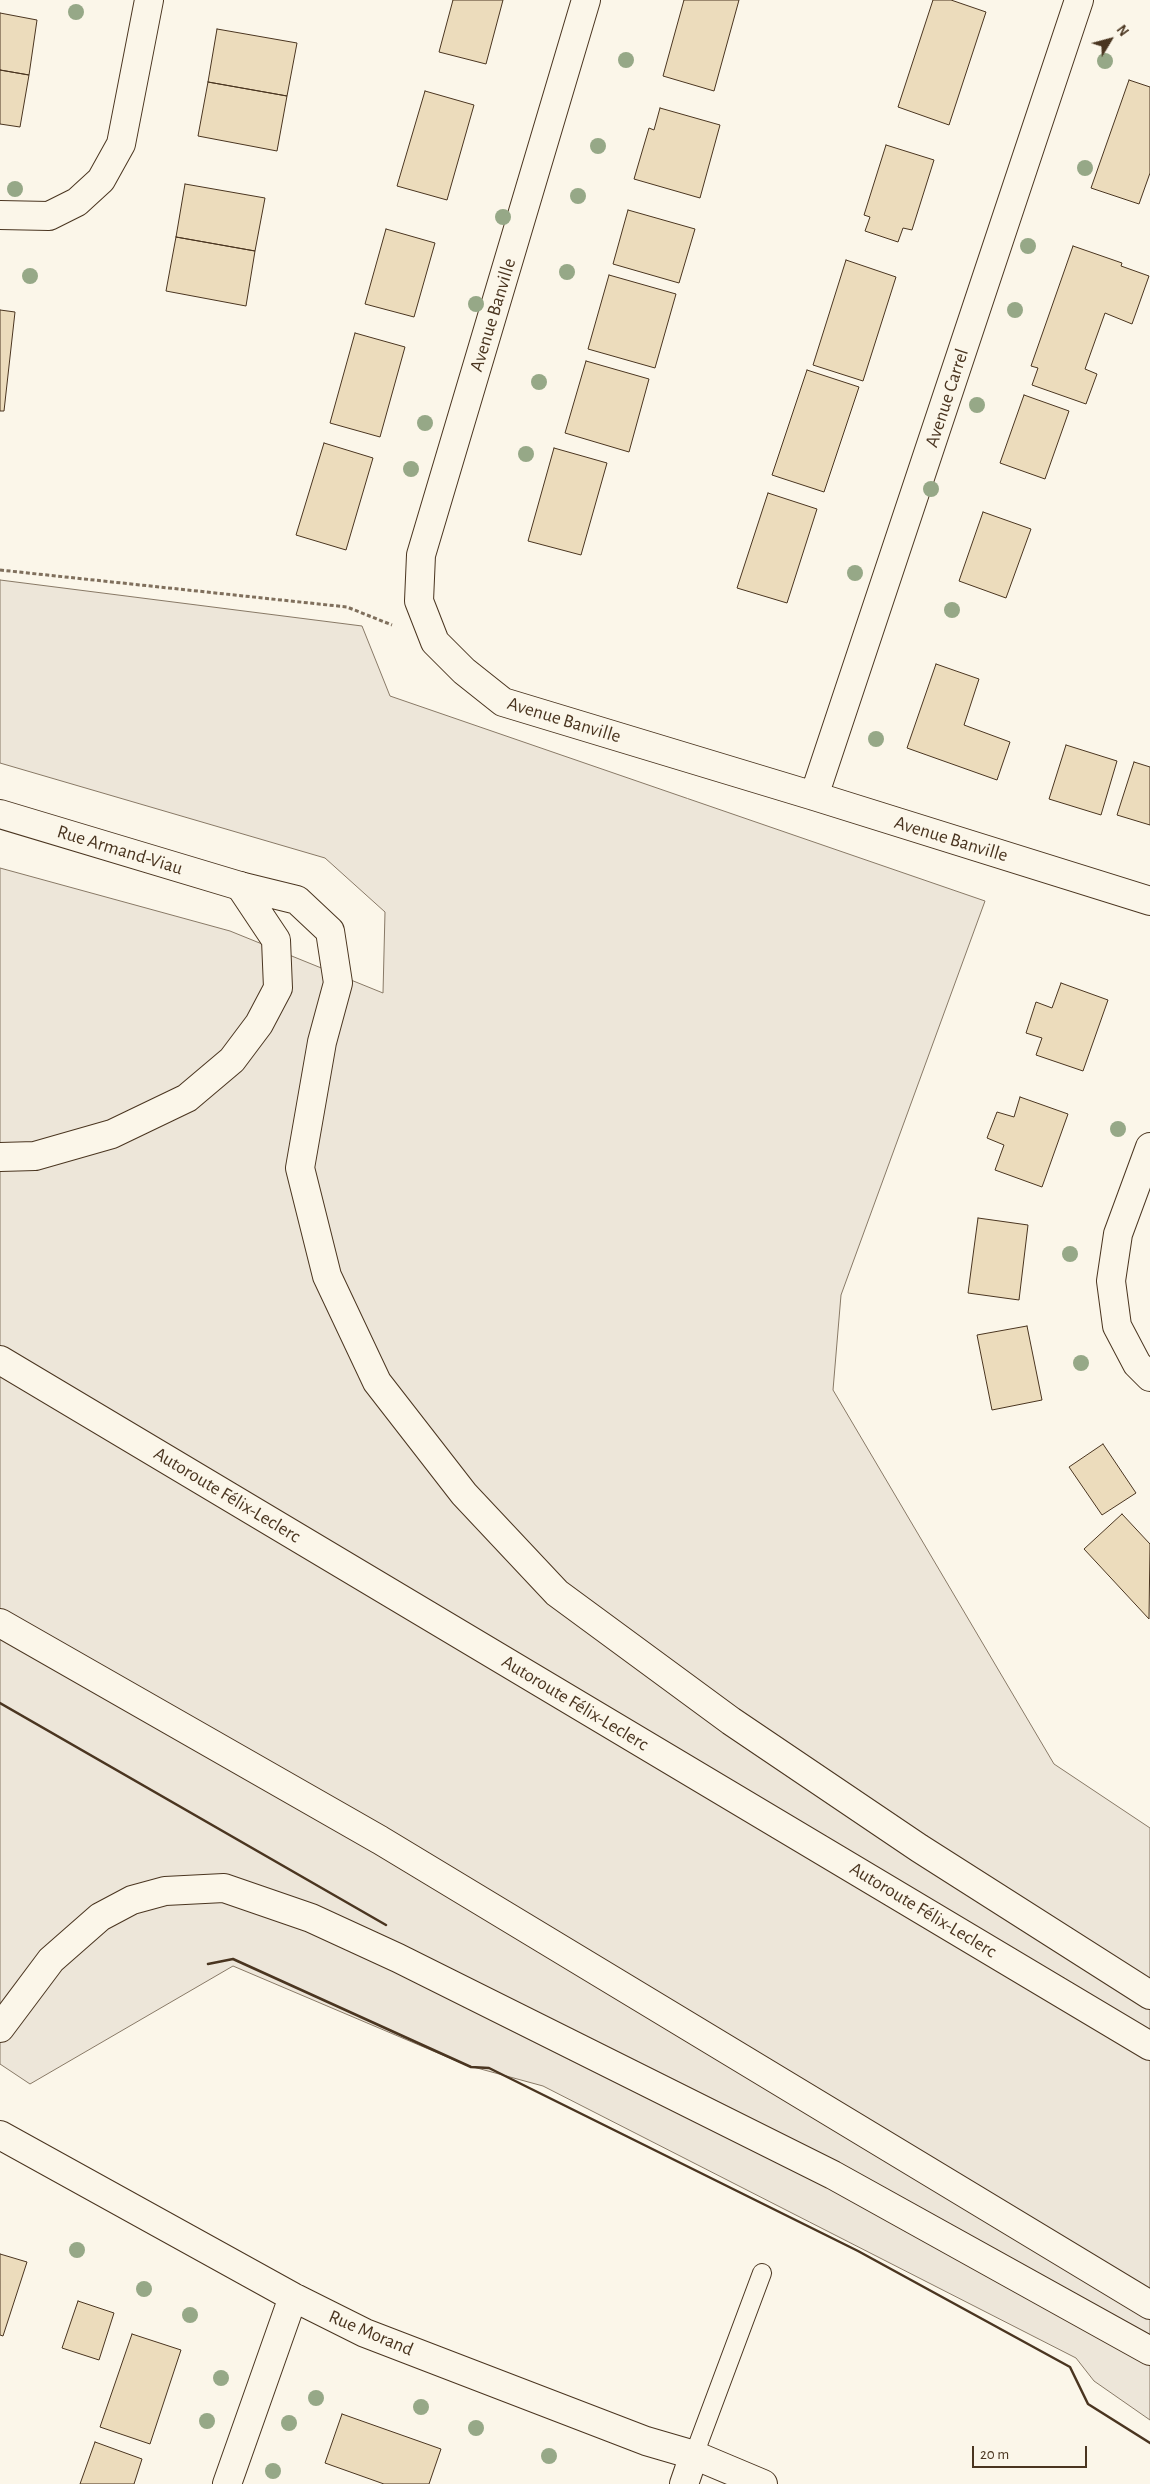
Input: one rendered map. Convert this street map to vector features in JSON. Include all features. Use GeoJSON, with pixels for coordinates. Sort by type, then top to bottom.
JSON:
{"type":"FeatureCollection","features":[{"type":"Feature","properties":{"kind":"main road"},"geometry":{"type":"LineString","coordinates":[[0,215],[49,216],[78,202],[101,180],[121,144],[149,0]]}},
{"type":"Feature","properties":{"kind":"main road","name":"Avenue Banville"},"geometry":{"type":"LineString","coordinates":[[586,0],[421,555],[419,601],[435,642],[464,671],[502,702],[814,796],[1150,901]]}},
{"type":"Feature","properties":{"kind":"main road","name":"Avenue Carrel"},"geometry":{"type":"LineString","coordinates":[[814,796],[1079,0]]}},
{"type":"Feature","properties":{"kind":"main road","name":"Rue Armand-Viau"},"geometry":{"type":"LineString","coordinates":[[0,814],[240,886],[297,900],[330,931],[338,983],[322,1042],[300,1168],[327,1276],[376,1382],[464,1494],[557,1593],[731,1721],[919,1848],[1150,1996]]}},
{"type":"Feature","properties":{"kind":"main road"},"geometry":{"type":"LineString","coordinates":[[0,1157],[36,1156],[112,1134],[187,1098],[232,1060],[259,1024],[278,988],[276,940],[240,886]]}},
{"type":"Feature","properties":{"kind":"main road"},"geometry":{"type":"LineString","coordinates":[[1150,1147],[1118,1234],[1112,1281],[1117,1326],[1137,1364],[1150,1376]]}},
{"type":"Feature","properties":{"kind":"main road","name":"Autoroute Félix-Leclerc"},"geometry":{"type":"LineString","coordinates":[[0,1360],[1150,2046]]}},
{"type":"Feature","properties":{"kind":"main road"},"geometry":{"type":"LineString","coordinates":[[0,1623],[380,1840],[1150,2305]]}},
{"type":"Feature","properties":{"kind":"main road"},"geometry":{"type":"LineString","coordinates":[[0,2028],[51,1960],[100,1917],[132,1900],[165,1891],[224,1888],[311,1918],[398,1958],[833,2175],[1150,2352]]}},
{"type":"Feature","properties":{"kind":"main road","name":"Rue Morand"},"geometry":{"type":"LineString","coordinates":[[0,2135],[293,2297],[365,2334],[646,2440],[694,2455],[763,2484]]}},
{"type":"Feature","properties":{"kind":"main road"},"geometry":{"type":"LineString","coordinates":[[227,2484],[293,2297]]}},
{"type":"Feature","properties":{"kind":"main road"},"geometry":{"type":"LineString","coordinates":[[684,2484],[694,2455]]}},
{"type":"Feature","properties":{"kind":"lane"},"geometry":{"type":"LineString","coordinates":[[694,2455],[762,2273]]}},
{"type":"Feature","properties":{"kind":"path"},"geometry":{"type":"LineString","coordinates":[[0,570],[347,607],[435,642]]}},
{"type":"Feature","properties":{"kind":"shaded area"},"geometry":{"type":"Polygon","coordinates":[[[0,580],[362,626],[390,696],[985,901],[841,1295],[833,1390],[1054,1764],[1150,1828],[1150,2420],[1094,2381],[1076,2358],[543,2086],[466,2065],[233,1966],[30,2084],[0,2064],[0,868],[230,931],[383,993],[385,912],[325,858],[0,763],[0,580]]]}},
{"type":"Feature","properties":{"kind":"building"},"geometry":{"type":"Polygon","coordinates":[[[453,0],[503,0],[486,64],[439,52],[453,0]]]}},
{"type":"Feature","properties":{"kind":"building"},"geometry":{"type":"Polygon","coordinates":[[[684,0],[739,0],[714,91],[663,76],[684,0]]]}},
{"type":"Feature","properties":{"kind":"building"},"geometry":{"type":"Polygon","coordinates":[[[933,0],[951,0],[986,12],[949,125],[898,107],[933,0]]]}},
{"type":"Feature","properties":{"kind":"building"},"geometry":{"type":"Polygon","coordinates":[[[0,13],[37,20],[29,75],[0,70],[0,13]]]}},
{"type":"Feature","properties":{"kind":"building"},"geometry":{"type":"Polygon","coordinates":[[[217,29],[297,43],[287,96],[208,82],[217,29]]]}},
{"type":"Feature","properties":{"kind":"building"},"geometry":{"type":"Polygon","coordinates":[[[0,70],[29,75],[20,127],[0,124],[0,70]]]}},
{"type":"Feature","properties":{"kind":"building"},"geometry":{"type":"Polygon","coordinates":[[[1129,80],[1150,87],[1150,173],[1139,204],[1091,188],[1129,80]]]}},
{"type":"Feature","properties":{"kind":"building"},"geometry":{"type":"Polygon","coordinates":[[[208,82],[287,96],[277,151],[198,136],[208,82]]]}},
{"type":"Feature","properties":{"kind":"building"},"geometry":{"type":"Polygon","coordinates":[[[425,91],[474,105],[447,200],[397,186],[425,91]]]}},
{"type":"Feature","properties":{"kind":"building"},"geometry":{"type":"Polygon","coordinates":[[[660,108],[720,125],[700,198],[634,179],[649,128],[654,130],[660,108]]]}},
{"type":"Feature","properties":{"kind":"building"},"geometry":{"type":"Polygon","coordinates":[[[886,145],[934,160],[912,230],[903,228],[898,242],[865,231],[870,217],[864,215],[886,145]]]}},
{"type":"Feature","properties":{"kind":"building"},"geometry":{"type":"Polygon","coordinates":[[[185,184],[265,198],[255,251],[176,237],[185,184]]]}},
{"type":"Feature","properties":{"kind":"building"},"geometry":{"type":"Polygon","coordinates":[[[628,210],[695,229],[679,283],[613,264],[628,210]]]}},
{"type":"Feature","properties":{"kind":"building"},"geometry":{"type":"Polygon","coordinates":[[[386,229],[435,243],[414,317],[365,304],[386,229]]]}},
{"type":"Feature","properties":{"kind":"building"},"geometry":{"type":"Polygon","coordinates":[[[176,237],[255,251],[246,306],[166,291],[176,237]]]}},
{"type":"Feature","properties":{"kind":"building"},"geometry":{"type":"Polygon","coordinates":[[[1073,246],[1122,263],[1121,266],[1149,276],[1132,324],[1105,313],[1085,369],[1097,374],[1086,404],[1032,385],[1038,368],[1031,366],[1073,246]]]}},
{"type":"Feature","properties":{"kind":"building"},"geometry":{"type":"Polygon","coordinates":[[[846,260],[896,277],[863,381],[813,365],[846,260]]]}},
{"type":"Feature","properties":{"kind":"building"},"geometry":{"type":"Polygon","coordinates":[[[609,275],[676,294],[655,368],[588,349],[609,275]]]}},
{"type":"Feature","properties":{"kind":"building"},"geometry":{"type":"Polygon","coordinates":[[[0,310],[15,312],[4,411],[0,411],[0,310]]]}},
{"type":"Feature","properties":{"kind":"building"},"geometry":{"type":"Polygon","coordinates":[[[355,333],[405,347],[380,437],[330,423],[355,333]]]}},
{"type":"Feature","properties":{"kind":"building"},"geometry":{"type":"Polygon","coordinates":[[[586,361],[649,379],[629,452],[565,433],[586,361]]]}},
{"type":"Feature","properties":{"kind":"building"},"geometry":{"type":"Polygon","coordinates":[[[807,370],[859,387],[824,492],[772,475],[807,370]]]}},
{"type":"Feature","properties":{"kind":"building"},"geometry":{"type":"Polygon","coordinates":[[[1024,395],[1069,411],[1045,479],[1000,463],[1024,395]]]}},
{"type":"Feature","properties":{"kind":"building"},"geometry":{"type":"Polygon","coordinates":[[[324,443],[373,458],[346,550],[296,535],[324,443]]]}},
{"type":"Feature","properties":{"kind":"building"},"geometry":{"type":"Polygon","coordinates":[[[554,448],[607,463],[581,555],[528,541],[554,448]]]}},
{"type":"Feature","properties":{"kind":"building"},"geometry":{"type":"Polygon","coordinates":[[[768,493],[817,509],[787,603],[737,588],[768,493]]]}},
{"type":"Feature","properties":{"kind":"building"},"geometry":{"type":"Polygon","coordinates":[[[983,512],[1031,529],[1006,598],[959,581],[983,512]]]}},
{"type":"Feature","properties":{"kind":"building"},"geometry":{"type":"Polygon","coordinates":[[[936,664],[979,679],[964,725],[1010,742],[997,780],[907,748],[936,664]]]}},
{"type":"Feature","properties":{"kind":"building"},"geometry":{"type":"Polygon","coordinates":[[[1066,745],[1117,761],[1101,815],[1049,799],[1066,745]]]}},
{"type":"Feature","properties":{"kind":"building"},"geometry":{"type":"Polygon","coordinates":[[[1134,762],[1150,767],[1150,825],[1117,815],[1134,762]]]}},
{"type":"Feature","properties":{"kind":"building"},"geometry":{"type":"Polygon","coordinates":[[[1061,983],[1108,1000],[1083,1071],[1036,1055],[1042,1038],[1026,1033],[1036,1002],[1052,1008],[1061,983]]]}},
{"type":"Feature","properties":{"kind":"building"},"geometry":{"type":"Polygon","coordinates":[[[1020,1097],[1068,1114],[1042,1187],[995,1170],[1004,1145],[987,1138],[997,1112],[1014,1117],[1020,1097]]]}},
{"type":"Feature","properties":{"kind":"building"},"geometry":{"type":"Polygon","coordinates":[[[978,1218],[1028,1225],[1019,1300],[968,1293],[978,1218]]]}},
{"type":"Feature","properties":{"kind":"building"},"geometry":{"type":"Polygon","coordinates":[[[1027,1326],[1042,1400],[992,1410],[977,1335],[1027,1326]]]}},
{"type":"Feature","properties":{"kind":"building"},"geometry":{"type":"Polygon","coordinates":[[[1103,1444],[1136,1493],[1102,1515],[1069,1467],[1103,1444]]]}},
{"type":"Feature","properties":{"kind":"building"},"geometry":{"type":"Polygon","coordinates":[[[1122,1514],[1150,1544],[1149,1619],[1084,1549],[1122,1514]]]}},
{"type":"Feature","properties":{"kind":"building"},"geometry":{"type":"Polygon","coordinates":[[[0,2254],[27,2262],[3,2336],[0,2335],[0,2254]]]}},
{"type":"Feature","properties":{"kind":"building"},"geometry":{"type":"Polygon","coordinates":[[[78,2301],[114,2313],[99,2360],[62,2348],[78,2301]]]}},
{"type":"Feature","properties":{"kind":"building"},"geometry":{"type":"Polygon","coordinates":[[[132,2334],[181,2350],[150,2444],[100,2427],[132,2334]]]}},
{"type":"Feature","properties":{"kind":"building"},"geometry":{"type":"Polygon","coordinates":[[[342,2414],[441,2449],[429,2484],[384,2484],[325,2463],[342,2414]]]}},
{"type":"Feature","properties":{"kind":"building"},"geometry":{"type":"Polygon","coordinates":[[[95,2442],[142,2459],[134,2484],[80,2484],[95,2442]]]}},
{"type":"Feature","properties":{"kind":"wall"},"geometry":{"type":"LineString","coordinates":[[0,1703],[386,1925]]}},
{"type":"Feature","properties":{"kind":"wall"},"geometry":{"type":"LineString","coordinates":[[208,1964],[233,1959],[471,2067],[489,2068],[858,2251],[1070,2367],[1088,2404],[1150,2443]]}}]}
